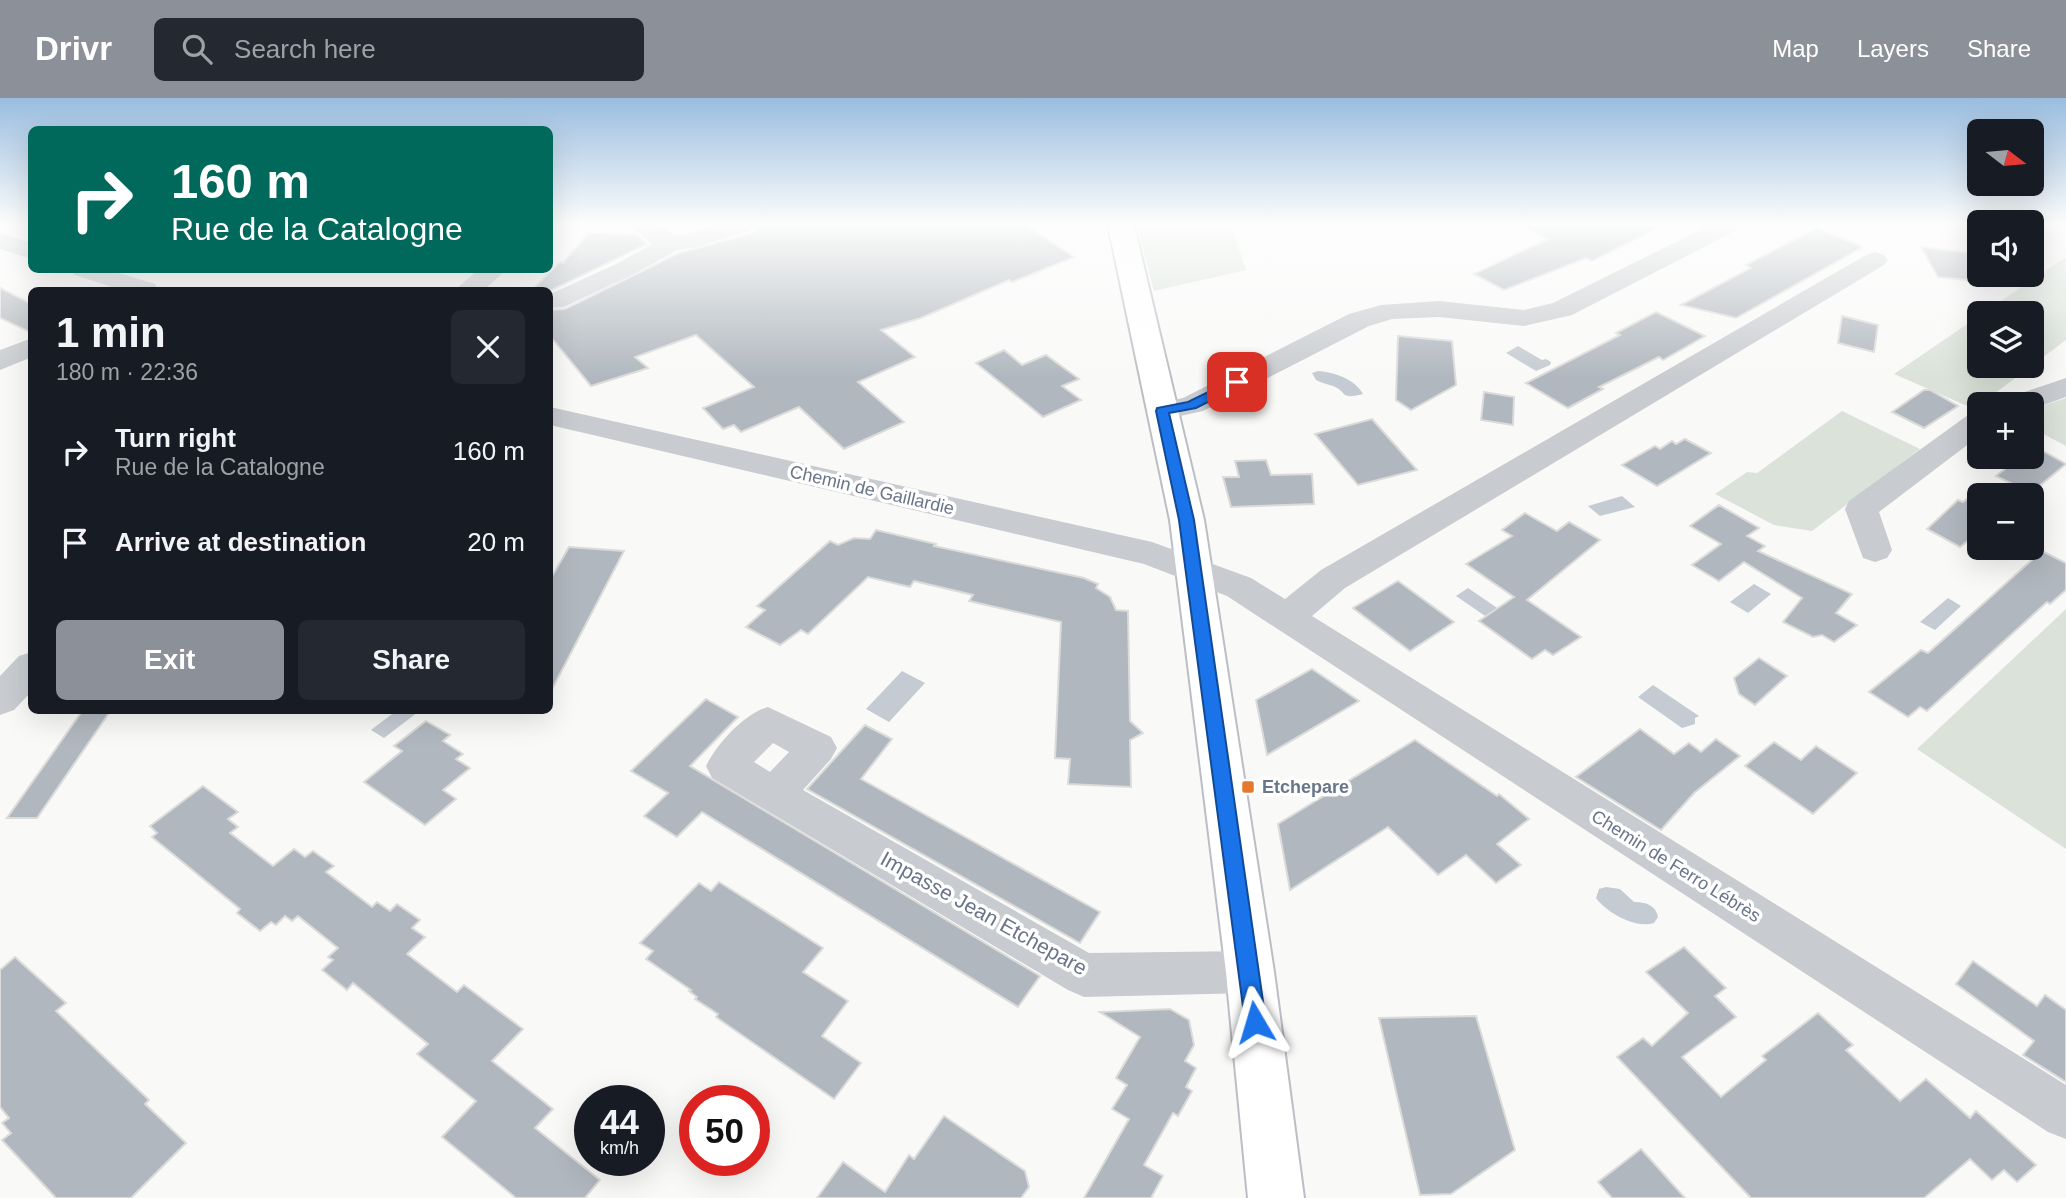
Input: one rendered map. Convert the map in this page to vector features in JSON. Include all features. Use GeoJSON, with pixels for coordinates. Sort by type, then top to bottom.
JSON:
{"type":"FeatureCollection","features":[{"type":"Feature","properties":{"kind":"main road"},"geometry":{"type":"LineString","coordinates":[[1132,276],[1186,520],[1250,972],[1276,1198]]}},
{"type":"Feature","properties":{"kind":"street"},"geometry":{"type":"LineString","coordinates":[[104,276],[137,287]]}},
{"type":"Feature","properties":{"kind":"street"},"geometry":{"type":"LineString","coordinates":[[555,301],[611,276]]}},
{"type":"Feature","properties":{"kind":"street"},"geometry":{"type":"LineString","coordinates":[[1162,411],[1192,405],[1359,320],[1391,311],[1439,309],[1524,317],[1562,309],[1627,276]]}},
{"type":"Feature","properties":{"kind":"street"},"geometry":{"type":"LineString","coordinates":[[1286,618],[1333,579],[1847,276]]}},
{"type":"Feature","properties":{"kind":"street"},"geometry":{"type":"LineString","coordinates":[[0,361],[28,348]]}},
{"type":"Feature","properties":{"kind":"street"},"geometry":{"type":"LineString","coordinates":[[2044,395],[2066,387]]}},
{"type":"Feature","properties":{"kind":"street","name":"Chemin de Gaillardie"},"geometry":{"type":"LineString","coordinates":[[553,417],[1139,551],[1193,568]]}},
{"type":"Feature","properties":{"kind":"street"},"geometry":{"type":"LineString","coordinates":[[1875,550],[1861,509],[1967,431]]}},
{"type":"Feature","properties":{"kind":"street","name":"Chemin de Ferro Lébrès"},"geometry":{"type":"LineString","coordinates":[[1193,568],[1239,587],[2066,1114]]}},
{"type":"Feature","properties":{"kind":"street"},"geometry":{"type":"LineString","coordinates":[[0,700],[28,670]]}},
{"type":"Feature","properties":{"kind":"street","name":"Impasse Jean Etchepare"},"geometry":{"type":"LineString","coordinates":[[776,793],[1084,975],[1250,972]]}},
{"type":"Feature","properties":{"kind":"shaded area"},"geometry":{"type":"Polygon","coordinates":[[[1150,276],[1218,276],[1154,291],[1150,276]]]}},
{"type":"Feature","properties":{"kind":"shaded area"},"geometry":{"type":"Polygon","coordinates":[[[2044,276],[2066,276],[2066,340],[2044,357],[2044,301],[2001,301],[2022,287],[2044,287],[2044,276]]]}},
{"type":"Feature","properties":{"kind":"shaded area"},"geometry":{"type":"Polygon","coordinates":[[[1967,324],[1967,378],[2015,378],[1997,392],[1967,392],[1967,406],[1894,374],[1967,324]]]}},
{"type":"Feature","properties":{"kind":"shaded area"},"geometry":{"type":"Polygon","coordinates":[[[1518,346],[1542,360],[1546,359],[1551,362],[1550,365],[1536,371],[1506,353],[1518,346]]]}},
{"type":"Feature","properties":{"kind":"shaded area"},"geometry":{"type":"Polygon","coordinates":[[[1318,371],[1344,377],[1355,384],[1363,394],[1347,396],[1338,388],[1316,380],[1312,373],[1318,371]]]}},
{"type":"Feature","properties":{"kind":"shaded area"},"geometry":{"type":"Polygon","coordinates":[[[2066,398],[2066,446],[2044,434],[2044,405],[2066,398]]]}},
{"type":"Feature","properties":{"kind":"shaded area"},"geometry":{"type":"Polygon","coordinates":[[[1842,411],[1920,449],[1812,531],[1774,525],[1715,494],[1747,472],[1757,473],[1842,411]]]}},
{"type":"Feature","properties":{"kind":"shaded area"},"geometry":{"type":"Polygon","coordinates":[[[1622,496],[1635,507],[1600,516],[1588,506],[1622,496]]]}},
{"type":"Feature","properties":{"kind":"shaded area"},"geometry":{"type":"Polygon","coordinates":[[[1754,584],[1771,594],[1748,613],[1730,602],[1754,584]]]}},
{"type":"Feature","properties":{"kind":"shaded area"},"geometry":{"type":"Polygon","coordinates":[[[1468,588],[1503,612],[1491,620],[1456,596],[1468,588]]]}},
{"type":"Feature","properties":{"kind":"shaded area"},"geometry":{"type":"Polygon","coordinates":[[[1948,598],[1961,606],[1935,630],[1920,622],[1948,598]]]}},
{"type":"Feature","properties":{"kind":"shaded area"},"geometry":{"type":"Polygon","coordinates":[[[2066,609],[2066,849],[1917,749],[2066,609]]]}},
{"type":"Feature","properties":{"kind":"shaded area"},"geometry":{"type":"Polygon","coordinates":[[[902,671],[925,683],[889,722],[866,709],[902,671]]]}},
{"type":"Feature","properties":{"kind":"shaded area"},"geometry":{"type":"Polygon","coordinates":[[[1653,685],[1699,716],[1695,718],[1695,724],[1682,728],[1638,697],[1653,685]]]}},
{"type":"Feature","properties":{"kind":"shaded area"},"geometry":{"type":"Polygon","coordinates":[[[392,714],[415,714],[384,738],[371,730],[392,714]]]}},
{"type":"Feature","properties":{"kind":"shaded area"},"geometry":{"type":"Polygon","coordinates":[[[1599,889],[1620,889],[1634,902],[1649,905],[1658,917],[1654,923],[1639,924],[1614,914],[1596,898],[1599,889]]]}},
{"type":"Feature","properties":{"kind":"building"},"geometry":{"type":"Polygon","coordinates":[[[546,276],[580,276],[553,290],[553,287],[535,287],[546,276]]]}},
{"type":"Feature","properties":{"kind":"building"},"geometry":{"type":"Polygon","coordinates":[[[632,276],[1026,276],[1012,282],[1009,280],[921,318],[881,330],[915,357],[858,382],[904,422],[844,449],[799,407],[741,432],[734,425],[723,429],[703,408],[754,387],[696,335],[635,357],[648,368],[591,386],[553,340],[553,310],[565,309],[632,276]]]}},
{"type":"Feature","properties":{"kind":"building"},"geometry":{"type":"Polygon","coordinates":[[[1478,276],[1539,276],[1504,290],[1478,276]]]}},
{"type":"Feature","properties":{"kind":"building"},"geometry":{"type":"Polygon","coordinates":[[[1735,276],[1811,276],[1736,318],[1681,305],[1735,276]]]}},
{"type":"Feature","properties":{"kind":"building"},"geometry":{"type":"Polygon","coordinates":[[[1938,276],[1967,276],[1967,280],[1938,277],[1938,276]]]}},
{"type":"Feature","properties":{"kind":"building"},"geometry":{"type":"Polygon","coordinates":[[[0,288],[28,302],[28,331],[0,318],[0,288]]]}},
{"type":"Feature","properties":{"kind":"building"},"geometry":{"type":"Polygon","coordinates":[[[1656,312],[1705,336],[1663,360],[1659,357],[1599,387],[1603,389],[1568,408],[1526,383],[1620,335],[1616,333],[1656,312]]]}},
{"type":"Feature","properties":{"kind":"building"},"geometry":{"type":"Polygon","coordinates":[[[1842,316],[1878,325],[1874,352],[1838,343],[1842,316]]]}},
{"type":"Feature","properties":{"kind":"building"},"geometry":{"type":"Polygon","coordinates":[[[1398,336],[1452,341],[1456,385],[1411,410],[1396,400],[1398,336]]]}},
{"type":"Feature","properties":{"kind":"building"},"geometry":{"type":"Polygon","coordinates":[[[1004,350],[1022,365],[1046,355],[1079,379],[1062,386],[1081,400],[1043,417],[976,363],[1004,350]]]}},
{"type":"Feature","properties":{"kind":"building"},"geometry":{"type":"Polygon","coordinates":[[[1924,390],[1930,390],[1958,406],[1924,428],[1892,412],[1924,390]]]}},
{"type":"Feature","properties":{"kind":"building"},"geometry":{"type":"Polygon","coordinates":[[[1484,392],[1514,397],[1513,425],[1481,420],[1484,392]]]}},
{"type":"Feature","properties":{"kind":"building"},"geometry":{"type":"Polygon","coordinates":[[[1372,419],[1417,470],[1358,485],[1315,434],[1372,419]]]}},
{"type":"Feature","properties":{"kind":"building"},"geometry":{"type":"Polygon","coordinates":[[[1685,439],[1711,453],[1657,486],[1622,465],[1655,446],[1660,449],[1672,441],[1676,444],[1685,439]]]}},
{"type":"Feature","properties":{"kind":"building"},"geometry":{"type":"Polygon","coordinates":[[[2044,452],[2066,464],[2043,483],[2010,483],[1996,476],[2005,469],[2044,469],[2044,452]]]}},
{"type":"Feature","properties":{"kind":"building"},"geometry":{"type":"Polygon","coordinates":[[[1266,460],[1271,475],[1312,474],[1314,504],[1231,507],[1223,477],[1239,477],[1235,461],[1266,460]]]}},
{"type":"Feature","properties":{"kind":"building"},"geometry":{"type":"Polygon","coordinates":[[[1967,499],[1967,541],[1960,547],[1927,529],[1958,500],[1963,502],[1967,499]]]}},
{"type":"Feature","properties":{"kind":"building"},"geometry":{"type":"Polygon","coordinates":[[[1719,505],[1759,528],[1747,536],[1765,546],[1758,551],[1852,594],[1836,613],[1857,625],[1834,642],[1822,635],[1813,637],[1783,622],[1802,598],[1744,562],[1719,581],[1692,565],[1721,544],[1690,526],[1719,505]]]}},
{"type":"Feature","properties":{"kind":"building"},"geometry":{"type":"Polygon","coordinates":[[[1525,513],[1557,531],[1569,522],[1600,540],[1527,600],[1581,637],[1553,655],[1545,650],[1532,659],[1479,621],[1514,597],[1466,564],[1512,536],[1502,530],[1525,513]]]}},
{"type":"Feature","properties":{"kind":"building"},"geometry":{"type":"Polygon","coordinates":[[[876,530],[936,544],[934,546],[1084,578],[1098,584],[1096,588],[1110,597],[1116,610],[1128,611],[1130,721],[1143,733],[1130,740],[1131,787],[1068,784],[1070,759],[1055,758],[1061,622],[969,601],[973,595],[914,581],[910,587],[868,577],[808,634],[801,630],[780,645],[746,627],[765,610],[757,606],[830,541],[838,545],[854,538],[870,539],[876,530]]]}},
{"type":"Feature","properties":{"kind":"building"},"geometry":{"type":"Polygon","coordinates":[[[569,547],[624,551],[553,687],[553,575],[569,547]]]}},
{"type":"Feature","properties":{"kind":"building"},"geometry":{"type":"Polygon","coordinates":[[[2044,552],[2066,563],[2066,590],[2050,604],[2047,602],[1927,711],[1920,707],[1908,717],[1869,692],[1921,650],[1928,653],[2032,560],[2044,560],[2044,552]]]}},
{"type":"Feature","properties":{"kind":"building"},"geometry":{"type":"Polygon","coordinates":[[[1398,581],[1454,622],[1410,651],[1353,608],[1398,581]]]}},
{"type":"Feature","properties":{"kind":"building"},"geometry":{"type":"Polygon","coordinates":[[[1759,658],[1787,676],[1755,705],[1739,694],[1734,678],[1759,658]]]}},
{"type":"Feature","properties":{"kind":"building"},"geometry":{"type":"Polygon","coordinates":[[[1312,669],[1359,701],[1267,755],[1256,700],[1312,669]]]}},
{"type":"Feature","properties":{"kind":"building"},"geometry":{"type":"Polygon","coordinates":[[[706,699],[738,717],[690,766],[1040,976],[1018,1007],[702,812],[677,837],[644,816],[668,793],[631,771],[706,699]]]}},
{"type":"Feature","properties":{"kind":"building"},"geometry":{"type":"Polygon","coordinates":[[[80,714],[108,714],[37,818],[7,818],[80,714]]]}},
{"type":"Feature","properties":{"kind":"building"},"geometry":{"type":"Polygon","coordinates":[[[426,721],[450,735],[443,741],[463,754],[456,759],[470,768],[443,790],[456,799],[425,825],[364,782],[402,751],[394,746],[426,721]]]}},
{"type":"Feature","properties":{"kind":"building"},"geometry":{"type":"Polygon","coordinates":[[[865,725],[892,739],[861,779],[1100,912],[1080,943],[807,789],[865,725]]]}},
{"type":"Feature","properties":{"kind":"building"},"geometry":{"type":"Polygon","coordinates":[[[1640,729],[1674,754],[1689,743],[1701,752],[1716,739],[1740,756],[1694,793],[1661,830],[1576,777],[1640,729]]]}},
{"type":"Feature","properties":{"kind":"building"},"geometry":{"type":"Polygon","coordinates":[[[1415,740],[1497,796],[1499,794],[1529,819],[1497,844],[1521,865],[1496,883],[1466,855],[1438,875],[1388,827],[1290,890],[1278,824],[1415,740]]]}},
{"type":"Feature","properties":{"kind":"building"},"geometry":{"type":"Polygon","coordinates":[[[1774,742],[1801,760],[1816,746],[1857,773],[1813,814],[1745,766],[1774,742]]]}},
{"type":"Feature","properties":{"kind":"building"},"geometry":{"type":"Polygon","coordinates":[[[203,786],[238,812],[228,819],[238,827],[230,833],[273,866],[294,849],[305,857],[313,851],[334,866],[326,872],[372,907],[377,902],[390,911],[397,904],[420,920],[412,928],[425,937],[407,954],[457,992],[464,985],[523,1029],[492,1061],[553,1109],[535,1128],[574,1159],[574,1176],[595,1176],[600,1180],[585,1198],[516,1198],[442,1137],[476,1101],[417,1054],[428,1044],[353,983],[347,990],[322,970],[333,960],[328,957],[338,948],[298,916],[292,921],[285,916],[276,925],[271,922],[260,931],[237,913],[240,909],[152,837],[157,833],[150,826],[203,786]]]}},
{"type":"Feature","properties":{"kind":"building"},"geometry":{"type":"Polygon","coordinates":[[[719,882],[823,948],[803,972],[848,1001],[822,1036],[861,1063],[834,1099],[716,1017],[718,1014],[695,999],[697,997],[689,991],[691,990],[646,959],[653,951],[640,943],[699,883],[711,891],[719,882]]]}},
{"type":"Feature","properties":{"kind":"building"},"geometry":{"type":"Polygon","coordinates":[[[1684,947],[1726,988],[1715,996],[1736,1017],[1682,1057],[1721,1097],[1766,1060],[1762,1056],[1818,1013],[1853,1045],[1846,1050],[1900,1101],[1926,1079],[1970,1118],[1976,1111],[2036,1165],[2017,1182],[2004,1170],[1992,1180],[1970,1159],[1924,1198],[1751,1198],[1617,1057],[1643,1038],[1652,1046],[1688,1013],[1646,972],[1684,947]]]}},
{"type":"Feature","properties":{"kind":"building"},"geometry":{"type":"Polygon","coordinates":[[[15,957],[66,1003],[56,1011],[149,1100],[145,1104],[186,1143],[131,1198],[56,1198],[2,1140],[11,1133],[2,1123],[9,1118],[0,1107],[0,970],[15,957]]]}},
{"type":"Feature","properties":{"kind":"building"},"geometry":{"type":"Polygon","coordinates":[[[1973,961],[2037,1006],[2045,995],[2066,1010],[2066,1082],[2023,1055],[2034,1041],[1956,984],[1973,961]]]}},
{"type":"Feature","properties":{"kind":"building"},"geometry":{"type":"Polygon","coordinates":[[[1170,1009],[1189,1020],[1194,1045],[1185,1061],[1196,1068],[1186,1087],[1192,1091],[1178,1116],[1173,1113],[1144,1165],[1163,1176],[1151,1198],[1084,1198],[1129,1119],[1112,1109],[1127,1085],[1116,1078],[1140,1037],[1100,1012],[1170,1009]]]}},
{"type":"Feature","properties":{"kind":"building"},"geometry":{"type":"Polygon","coordinates":[[[1476,1016],[1515,1150],[1451,1194],[1420,1195],[1379,1018],[1476,1016]]]}},
{"type":"Feature","properties":{"kind":"building"},"geometry":{"type":"Polygon","coordinates":[[[944,1116],[1025,1171],[1029,1187],[1021,1198],[817,1198],[843,1162],[885,1192],[909,1155],[914,1159],[944,1116]]]}},
{"type":"Feature","properties":{"kind":"building"},"geometry":{"type":"Polygon","coordinates":[[[1641,1149],[1685,1198],[1612,1198],[1598,1182],[1641,1149]]]}},
{"type":"Feature","properties":{"kind":"place","name":"Etchepare"},"geometry":{"type":"Point","coordinates":[1248,787]}},
{"type":"Feature","properties":{"kind":"route"},"geometry":{"type":"LineString","coordinates":[[1237,382],[1192,405],[1162,411],[1186,520],[1255,1022]]}}]}
